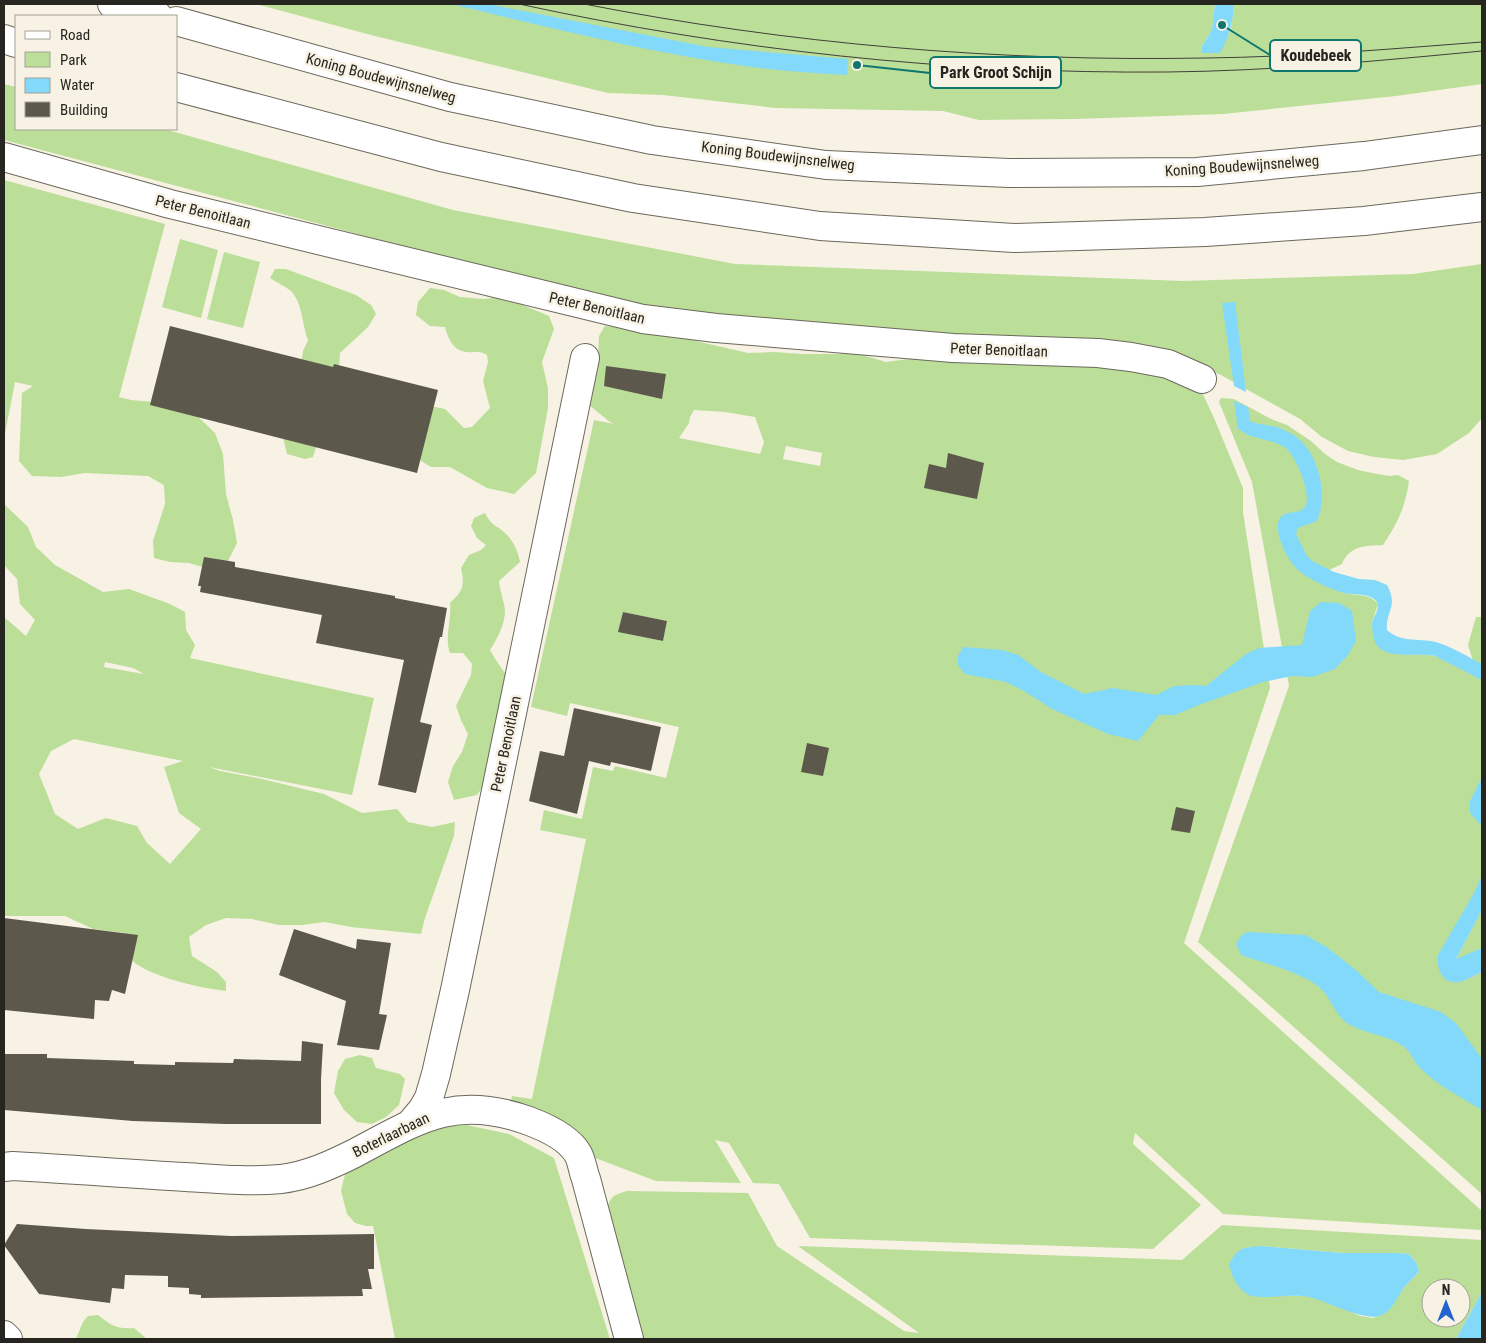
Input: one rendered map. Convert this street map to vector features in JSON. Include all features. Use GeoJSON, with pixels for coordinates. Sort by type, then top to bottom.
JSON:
{"type":"FeatureCollection","features":[{"type":"Feature","properties":{"kind":"main road"},"geometry":{"type":"LineString","coordinates":[[112,4],[154,15]]}},
{"type":"Feature","properties":{"kind":"main road","name":"Koning Boudewijnsnelweg"},"geometry":{"type":"LineString","coordinates":[[178,22],[450,97],[652,140],[826,165],[1009,173],[1197,172],[1364,156],[1482,140]]}},
{"type":"Feature","properties":{"kind":"main road"},"geometry":{"type":"LineString","coordinates":[[178,89],[460,161],[633,198],[820,226],[1014,238],[1205,232],[1364,222],[1482,207]]}},
{"type":"Feature","properties":{"kind":"main road","name":"Peter Benoitlaan"},"geometry":{"type":"LineString","coordinates":[[4,157],[170,204],[643,319],[716,328],[953,348],[1098,353],[1168,364],[1202,378]]}},
{"type":"Feature","properties":{"kind":"main road","name":"Peter Benoitlaan"},"geometry":{"type":"LineString","coordinates":[[411,1123],[429,1098],[436,1074],[585,358]]}},
{"type":"Feature","properties":{"kind":"main road","name":"Boterlaarbaan"},"geometry":{"type":"LineString","coordinates":[[4,1167],[238,1180],[281,1179],[311,1173],[337,1162],[411,1123],[441,1112],[487,1110],[512,1114],[559,1135],[577,1154],[586,1179],[629,1339]]}},
{"type":"Feature","properties":{"kind":"main road"},"geometry":{"type":"LineString","coordinates":[[4,1334],[8,1339]]}},
{"type":"Feature","properties":{"kind":"green space"},"geometry":{"type":"Polygon","coordinates":[[[256,4],[1215,4],[1212,30],[1202,46],[1203,53],[1219,47],[1228,36],[1234,4],[1482,4],[1482,84],[1396,96],[1223,114],[1076,119],[979,120],[943,111],[776,108],[663,95],[608,93],[371,35],[256,4]]]}},
{"type":"Feature","properties":{"kind":"green space"},"geometry":{"type":"Polygon","coordinates":[[[4,84],[15,87],[15,130],[168,130],[453,210],[735,264],[1183,281],[1413,274],[1482,264],[1482,418],[1469,433],[1437,454],[1403,460],[1374,457],[1348,451],[1322,437],[1300,419],[1221,375],[1187,361],[1094,342],[787,325],[640,309],[4,140],[4,84]]]}},
{"type":"Feature","properties":{"kind":"green space"},"geometry":{"type":"Polygon","coordinates":[[[4,180],[165,224],[119,397],[165,403],[190,409],[215,433],[223,454],[226,494],[237,543],[224,569],[213,570],[189,563],[170,562],[154,558],[153,541],[165,504],[164,485],[148,476],[85,473],[61,477],[32,476],[19,461],[22,393],[33,386],[15,382],[4,439],[4,180]]]}},
{"type":"Feature","properties":{"kind":"green space"},"geometry":{"type":"Polygon","coordinates":[[[180,239],[218,250],[201,318],[162,307],[180,239]]]}},
{"type":"Feature","properties":{"kind":"green space"},"geometry":{"type":"Polygon","coordinates":[[[224,252],[260,262],[243,328],[207,319],[224,252]]]}},
{"type":"Feature","properties":{"kind":"green space"},"geometry":{"type":"Polygon","coordinates":[[[275,269],[286,269],[356,295],[371,305],[376,314],[368,327],[340,353],[339,372],[313,457],[305,459],[287,454],[282,433],[300,370],[303,351],[308,340],[295,296],[289,289],[270,278],[275,269]]]}},
{"type":"Feature","properties":{"kind":"green space"},"geometry":{"type":"Polygon","coordinates":[[[430,288],[444,290],[460,297],[483,299],[503,297],[549,316],[554,329],[542,362],[548,388],[548,408],[536,473],[514,494],[487,488],[450,467],[431,467],[418,459],[421,404],[445,409],[464,428],[472,427],[490,408],[483,381],[488,362],[487,355],[458,349],[450,339],[445,327],[430,326],[416,315],[418,302],[430,288]]]}},
{"type":"Feature","properties":{"kind":"green space"},"geometry":{"type":"Polygon","coordinates":[[[605,326],[640,329],[748,353],[859,354],[886,362],[909,359],[937,359],[972,363],[1110,361],[1199,386],[1243,488],[1243,512],[1270,688],[1184,943],[1482,1211],[1482,1230],[1223,1214],[1135,1133],[1133,1144],[1201,1205],[1153,1249],[810,1238],[779,1184],[753,1183],[729,1143],[715,1140],[741,1183],[656,1181],[590,1156],[510,1106],[512,1096],[532,1099],[586,839],[540,830],[544,810],[582,819],[593,767],[613,771],[615,766],[666,778],[679,727],[570,703],[567,716],[531,707],[594,420],[614,424],[589,405],[598,359],[599,336],[605,326]],[[694,410],[689,423],[679,438],[760,454],[764,442],[755,417],[725,412],[694,410]],[[786,446],[783,459],[820,466],[822,453],[786,446]],[[623,612],[619,632],[663,641],[667,621],[623,612]]]}},
{"type":"Feature","properties":{"kind":"green space"},"geometry":{"type":"Polygon","coordinates":[[[1221,398],[1234,399],[1271,419],[1287,425],[1337,462],[1358,470],[1390,476],[1398,475],[1409,481],[1400,514],[1383,545],[1364,546],[1354,550],[1349,553],[1342,564],[1325,572],[1318,582],[1349,594],[1367,596],[1378,604],[1372,622],[1376,643],[1383,649],[1397,654],[1435,656],[1478,677],[1468,645],[1476,617],[1482,617],[1482,899],[1442,975],[1453,980],[1462,981],[1482,972],[1482,1194],[1198,942],[1289,686],[1252,482],[1219,402],[1221,398]]]}},
{"type":"Feature","properties":{"kind":"green space"},"geometry":{"type":"Polygon","coordinates":[[[4,504],[28,527],[36,547],[55,565],[103,592],[129,589],[170,604],[185,612],[186,630],[195,645],[190,658],[374,698],[352,795],[209,767],[324,794],[362,813],[397,809],[408,822],[432,827],[455,822],[454,836],[421,934],[351,927],[325,922],[279,925],[252,919],[226,918],[206,925],[189,937],[192,956],[217,972],[226,982],[226,991],[179,981],[144,968],[133,961],[122,948],[125,933],[93,929],[65,916],[4,916],[4,617],[26,636],[35,620],[20,604],[17,579],[4,565],[4,504]],[[105,662],[104,667],[144,674],[133,668],[105,662]],[[74,739],[51,751],[39,774],[55,814],[78,829],[106,818],[137,826],[147,843],[170,864],[201,829],[179,813],[164,767],[183,761],[74,739]]]}},
{"type":"Feature","properties":{"kind":"green space"},"geometry":{"type":"Polygon","coordinates":[[[485,513],[492,523],[510,539],[520,562],[499,581],[505,616],[499,634],[490,650],[508,678],[487,781],[477,795],[454,800],[448,782],[453,766],[462,752],[468,734],[456,706],[471,675],[472,664],[463,653],[450,653],[448,635],[450,603],[462,588],[461,568],[469,555],[481,550],[486,545],[477,538],[471,526],[474,518],[485,513]]]}},
{"type":"Feature","properties":{"kind":"green space"},"geometry":{"type":"Polygon","coordinates":[[[1482,910],[1482,948],[1457,960],[1457,957],[1482,910]]]}},
{"type":"Feature","properties":{"kind":"green space"},"geometry":{"type":"Polygon","coordinates":[[[360,1055],[372,1058],[376,1068],[400,1074],[405,1079],[399,1105],[386,1117],[372,1124],[357,1122],[344,1110],[334,1093],[338,1071],[345,1059],[360,1055]]]}},
{"type":"Feature","properties":{"kind":"green space"},"geometry":{"type":"Polygon","coordinates":[[[447,1121],[509,1134],[554,1158],[610,1339],[395,1339],[373,1226],[355,1223],[347,1214],[341,1191],[346,1170],[369,1156],[374,1159],[447,1121]]]}},
{"type":"Feature","properties":{"kind":"green space"},"geometry":{"type":"Polygon","coordinates":[[[627,1191],[748,1193],[777,1246],[904,1331],[919,1333],[798,1246],[1182,1260],[1222,1225],[1482,1240],[1482,1292],[1471,1312],[1471,1278],[1421,1278],[1421,1328],[1462,1328],[1456,1339],[639,1339],[606,1214],[608,1204],[615,1196],[627,1191]],[[1262,1246],[1243,1248],[1250,1295],[1308,1296],[1337,1305],[1360,1316],[1373,1318],[1382,1315],[1392,1305],[1405,1286],[1419,1272],[1416,1262],[1409,1254],[1342,1253],[1262,1246]]]}},
{"type":"Feature","properties":{"kind":"green space"},"geometry":{"type":"Polygon","coordinates":[[[98,1315],[114,1326],[134,1328],[147,1339],[76,1339],[83,1322],[88,1316],[98,1315]]]}},
{"type":"Feature","properties":{"kind":"water"},"geometry":{"type":"Polygon","coordinates":[[[451,4],[487,4],[708,47],[848,59],[847,75],[752,67],[676,55],[451,4]]]}},
{"type":"Feature","properties":{"kind":"water"},"geometry":{"type":"Polygon","coordinates":[[[1215,4],[1234,4],[1230,29],[1220,53],[1202,53],[1202,46],[1212,30],[1215,4]]]}},
{"type":"Feature","properties":{"kind":"water"},"geometry":{"type":"Polygon","coordinates":[[[1235,302],[1246,392],[1234,386],[1222,303],[1235,302]]]}},
{"type":"Feature","properties":{"kind":"water"},"geometry":{"type":"Polygon","coordinates":[[[1234,401],[1248,407],[1250,421],[1279,428],[1300,440],[1314,460],[1319,472],[1321,485],[1322,498],[1320,510],[1317,521],[1298,528],[1296,534],[1307,556],[1314,562],[1334,572],[1359,579],[1375,580],[1387,585],[1392,604],[1387,630],[1405,639],[1432,641],[1450,647],[1482,664],[1482,680],[1435,656],[1393,654],[1379,648],[1375,642],[1372,625],[1378,607],[1377,601],[1367,596],[1344,593],[1326,586],[1306,576],[1293,565],[1284,551],[1278,526],[1279,520],[1283,515],[1300,511],[1307,503],[1303,478],[1295,460],[1287,449],[1274,442],[1249,435],[1238,429],[1234,401]]]}},
{"type":"Feature","properties":{"kind":"water"},"geometry":{"type":"Polygon","coordinates":[[[1321,602],[1339,603],[1352,611],[1356,641],[1348,655],[1335,669],[1312,677],[1293,676],[1263,682],[1175,715],[1159,715],[1138,741],[1108,734],[1052,709],[1006,682],[965,674],[958,665],[958,656],[963,647],[1002,650],[1018,655],[1041,672],[1084,694],[1113,688],[1156,695],[1174,686],[1206,686],[1246,654],[1259,648],[1302,645],[1310,611],[1321,602]]]}},
{"type":"Feature","properties":{"kind":"water"},"geometry":{"type":"Polygon","coordinates":[[[1482,777],[1482,826],[1470,813],[1470,801],[1482,777]]]}},
{"type":"Feature","properties":{"kind":"water"},"geometry":{"type":"Polygon","coordinates":[[[1482,876],[1482,910],[1456,959],[1482,948],[1482,972],[1460,982],[1449,981],[1442,975],[1438,966],[1438,955],[1482,876]]]}},
{"type":"Feature","properties":{"kind":"water"},"geometry":{"type":"Polygon","coordinates":[[[1247,932],[1306,935],[1328,948],[1357,971],[1379,992],[1441,1012],[1456,1023],[1482,1059],[1482,1110],[1451,1092],[1429,1076],[1419,1067],[1403,1046],[1347,1023],[1324,992],[1308,980],[1273,965],[1241,955],[1236,944],[1241,936],[1247,932]]]}},
{"type":"Feature","properties":{"kind":"water"},"geometry":{"type":"Polygon","coordinates":[[[1262,1246],[1342,1253],[1409,1254],[1416,1262],[1419,1272],[1405,1286],[1386,1313],[1375,1317],[1367,1316],[1309,1297],[1249,1295],[1235,1281],[1229,1264],[1242,1249],[1262,1246]]]}},
{"type":"Feature","properties":{"kind":"water"},"geometry":{"type":"Polygon","coordinates":[[[1482,1292],[1482,1339],[1456,1339],[1462,1328],[1471,1328],[1471,1312],[1482,1292]]]}},
{"type":"Feature","properties":{"kind":"building"},"geometry":{"type":"Polygon","coordinates":[[[170,326],[333,367],[334,364],[438,390],[417,473],[150,405],[170,326]]]}},
{"type":"Feature","properties":{"kind":"building"},"geometry":{"type":"Polygon","coordinates":[[[606,366],[666,374],[662,399],[604,386],[606,366]]]}},
{"type":"Feature","properties":{"kind":"building"},"geometry":{"type":"Polygon","coordinates":[[[948,453],[984,463],[977,499],[924,488],[929,464],[946,468],[948,453]]]}},
{"type":"Feature","properties":{"kind":"building"},"geometry":{"type":"Polygon","coordinates":[[[204,557],[235,562],[235,567],[395,596],[395,598],[447,608],[442,637],[440,637],[420,722],[432,725],[416,793],[378,785],[404,660],[316,643],[322,615],[200,592],[201,586],[198,586],[204,557]]]}},
{"type":"Feature","properties":{"kind":"building"},"geometry":{"type":"Polygon","coordinates":[[[623,612],[667,621],[663,641],[618,632],[623,612]]]}},
{"type":"Feature","properties":{"kind":"building"},"geometry":{"type":"Polygon","coordinates":[[[574,708],[661,727],[651,771],[611,762],[610,766],[589,761],[577,814],[529,801],[540,751],[564,756],[574,708]]]}},
{"type":"Feature","properties":{"kind":"building"},"geometry":{"type":"Polygon","coordinates":[[[807,743],[829,748],[823,776],[801,772],[807,743]]]}},
{"type":"Feature","properties":{"kind":"building"},"geometry":{"type":"Polygon","coordinates":[[[1176,807],[1195,811],[1190,833],[1171,830],[1176,807]]]}},
{"type":"Feature","properties":{"kind":"building"},"geometry":{"type":"Polygon","coordinates":[[[4,918],[138,935],[125,994],[112,990],[109,1001],[95,1000],[94,1019],[4,1010],[4,918]]]}},
{"type":"Feature","properties":{"kind":"building"},"geometry":{"type":"Polygon","coordinates":[[[294,929],[356,949],[357,939],[391,943],[379,1014],[387,1015],[379,1050],[337,1045],[346,1001],[279,975],[294,929]]]}},
{"type":"Feature","properties":{"kind":"building"},"geometry":{"type":"Polygon","coordinates":[[[302,1041],[323,1044],[321,1124],[226,1124],[133,1121],[4,1110],[4,1054],[47,1054],[47,1058],[134,1061],[134,1064],[175,1065],[175,1062],[233,1063],[234,1059],[301,1061],[302,1041]]]}},
{"type":"Feature","properties":{"kind":"building"},"geometry":{"type":"Polygon","coordinates":[[[17,1224],[231,1236],[374,1234],[374,1269],[368,1269],[372,1289],[362,1289],[363,1296],[201,1298],[201,1295],[189,1294],[189,1288],[168,1287],[168,1276],[125,1275],[124,1289],[112,1288],[110,1303],[39,1294],[4,1245],[17,1224]]]}},
{"type":"Feature","properties":{"kind":"tram line"},"geometry":{"type":"LineString","coordinates":[[519,4],[679,34],[760,46],[841,56],[1004,69],[1085,72],[1246,70],[1482,51]]}},
{"type":"Feature","properties":{"kind":"tram line"},"geometry":{"type":"LineString","coordinates":[[584,4],[738,30],[816,40],[894,48],[1050,57],[1275,56],[1482,42]]}},
{"type":"Feature","properties":{"kind":"place","name":"Koudebeek"},"geometry":{"type":"Point","coordinates":[1222,25]}},
{"type":"Feature","properties":{"kind":"place","name":"Park Groot Schijn"},"geometry":{"type":"Point","coordinates":[857,65]}}]}
